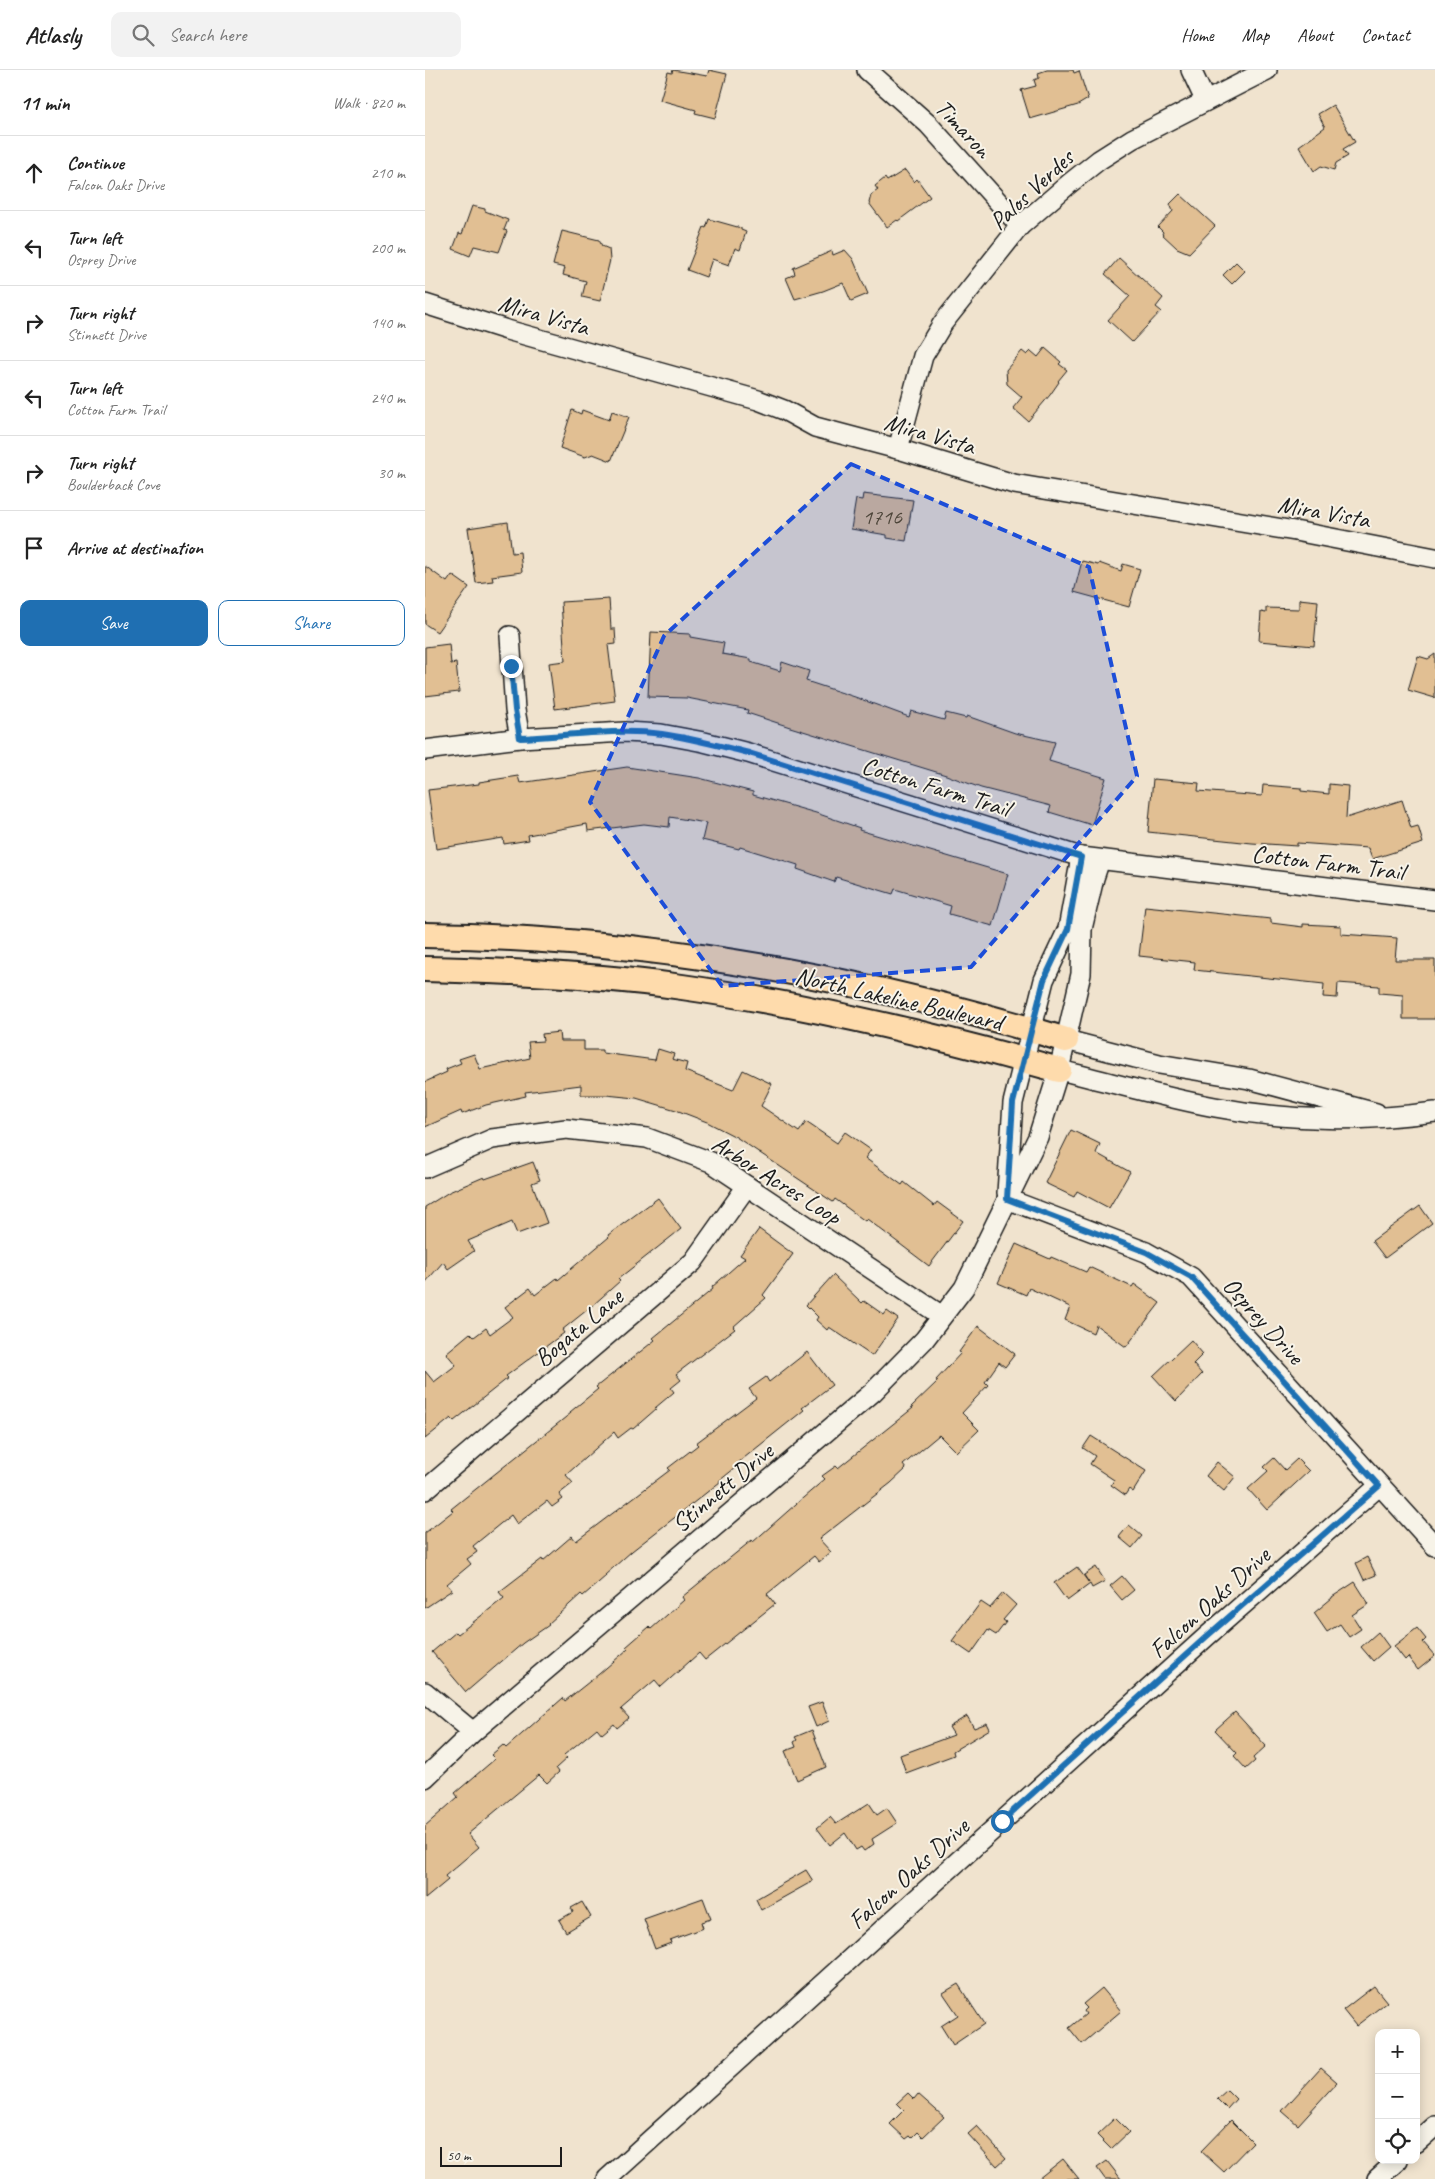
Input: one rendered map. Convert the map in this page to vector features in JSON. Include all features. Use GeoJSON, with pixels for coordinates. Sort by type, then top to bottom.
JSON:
{"type":"FeatureCollection","features":[{"type":"Feature","properties":{"kind":"main road","name":"North Lakeline Boulevard"},"geometry":{"type":"LineString","coordinates":[[425,935],[565,942],[693,955],[886,992],[1066,1040]]}},
{"type":"Feature","properties":{"kind":"main road","name":"North Lakeline Boulevard"},"geometry":{"type":"LineString","coordinates":[[425,968],[599,977],[757,999],[930,1035],[1059,1070]]}},
{"type":"Feature","properties":{"kind":"street","name":"Timaron"},"geometry":{"type":"LineString","coordinates":[[867,70],[928,124],[1020,226]]}},
{"type":"Feature","properties":{"kind":"street"},"geometry":{"type":"LineString","coordinates":[[1191,70],[1205,100]]}},
{"type":"Feature","properties":{"kind":"street","name":"Palos Verdes"},"geometry":{"type":"LineString","coordinates":[[898,448],[923,356],[943,323],[1020,226],[1099,160],[1132,139],[1205,100],[1267,70]]}},
{"type":"Feature","properties":{"kind":"street","name":"Mira Vista"},"geometry":{"type":"LineString","coordinates":[[425,304],[507,330],[758,400],[784,410],[815,427],[898,448],[1014,484],[1295,531],[1435,558]]}},
{"type":"Feature","properties":{"kind":"street"},"geometry":{"type":"LineString","coordinates":[[510,636],[515,710],[520,738]]}},
{"type":"Feature","properties":{"kind":"street","name":"Cotton Farm Trail"},"geometry":{"type":"LineString","coordinates":[[425,750],[520,738],[625,732],[661,734],[749,753],[1081,857],[1435,900]]}},
{"type":"Feature","properties":{"kind":"street","name":"Stinnett Drive"},"geometry":{"type":"LineString","coordinates":[[1007,1199],[1013,1103],[1030,1029],[1044,980],[1068,929],[1081,857]]}},
{"type":"Feature","properties":{"kind":"street","name":"Stinnett Drive"},"geometry":{"type":"LineString","coordinates":[[425,1778],[473,1732],[873,1392],[924,1340],[964,1288],[1038,1137],[1059,1070],[1081,974],[1082,929],[1100,860]]}},
{"type":"Feature","properties":{"kind":"street","name":"North Lakeline Boulevard"},"geometry":{"type":"LineString","coordinates":[[1066,1040],[1159,1064],[1249,1079],[1394,1118]]}},
{"type":"Feature","properties":{"kind":"street","name":"North Lakeline Boulevard"},"geometry":{"type":"LineString","coordinates":[[1059,1070],[1233,1110],[1297,1117],[1352,1120],[1394,1118],[1435,1112]]}},
{"type":"Feature","properties":{"kind":"street","name":"Arbor Acres Loop"},"geometry":{"type":"LineString","coordinates":[[425,1168],[492,1140],[566,1129],[647,1138],[711,1162],[942,1316]]}},
{"type":"Feature","properties":{"kind":"street","name":"Bogata Lane"},"geometry":{"type":"LineString","coordinates":[[425,1490],[693,1262],[747,1186]]}},
{"type":"Feature","properties":{"kind":"street","name":"Osprey Drive"},"geometry":{"type":"LineString","coordinates":[[1007,1199],[1146,1252],[1191,1277],[1435,1546]]}},
{"type":"Feature","properties":{"kind":"street","name":"Falcon Oaks Drive"},"geometry":{"type":"LineString","coordinates":[[607,2179],[1206,1637],[1379,1486]]}},
{"type":"Feature","properties":{"kind":"street"},"geometry":{"type":"LineString","coordinates":[[425,1692],[473,1732]]}},
{"type":"Feature","properties":{"kind":"street"},"geometry":{"type":"LineString","coordinates":[[1420,2139],[1435,2126]]}},
{"type":"Feature","properties":{"kind":"street"},"geometry":{"type":"LineString","coordinates":[[1377,2179],[1394,2164]]}},
{"type":"Feature","properties":{"kind":"highlighted area"},"geometry":{"type":"Polygon","coordinates":[[[851,464],[1089,567],[1137,776],[971,967],[722,986],[590,802],[664,636],[851,464]]]}},
{"type":"Feature","properties":{"kind":"building"},"geometry":{"type":"Polygon","coordinates":[[[673,70],[707,76],[709,70],[727,74],[715,118],[695,113],[696,110],[660,100],[668,72],[672,73],[673,70]]]}},
{"type":"Feature","properties":{"kind":"building"},"geometry":{"type":"Polygon","coordinates":[[[1047,70],[1073,70],[1074,73],[1079,71],[1088,99],[1078,105],[1030,119],[1021,90],[1036,86],[1034,80],[1039,78],[1038,73],[1047,70]]]}},
{"type":"Feature","properties":{"kind":"building"},"geometry":{"type":"Polygon","coordinates":[[[1333,105],[1355,142],[1343,149],[1348,156],[1336,163],[1334,170],[1321,166],[1314,171],[1299,146],[1325,127],[1318,114],[1333,105]]]}},
{"type":"Feature","properties":{"kind":"building"},"geometry":{"type":"Polygon","coordinates":[[[905,170],[914,182],[917,179],[930,197],[887,227],[869,203],[871,195],[878,190],[875,186],[885,178],[887,181],[905,170]]]}},
{"type":"Feature","properties":{"kind":"building"},"geometry":{"type":"Polygon","coordinates":[[[1180,194],[1215,226],[1189,253],[1177,248],[1162,234],[1163,232],[1158,227],[1173,211],[1170,204],[1180,194]]]}},
{"type":"Feature","properties":{"kind":"building"},"geometry":{"type":"Polygon","coordinates":[[[472,206],[485,209],[485,211],[508,220],[504,230],[507,231],[499,252],[474,246],[470,256],[453,249],[459,233],[462,234],[472,206]]]}},
{"type":"Feature","properties":{"kind":"building"},"geometry":{"type":"Polygon","coordinates":[[[709,219],[741,228],[741,230],[746,232],[740,250],[735,248],[729,265],[712,259],[706,277],[687,270],[709,219]]]}},
{"type":"Feature","properties":{"kind":"building"},"geometry":{"type":"Polygon","coordinates":[[[562,231],[599,240],[602,246],[609,249],[610,260],[600,301],[582,297],[586,281],[563,275],[565,268],[553,265],[562,231]]]}},
{"type":"Feature","properties":{"kind":"building"},"geometry":{"type":"Polygon","coordinates":[[[845,250],[853,259],[868,294],[851,301],[843,283],[795,299],[786,278],[795,274],[793,268],[832,251],[833,255],[845,250]]]}},
{"type":"Feature","properties":{"kind":"building"},"geometry":{"type":"Polygon","coordinates":[[[1119,258],[1163,298],[1156,307],[1161,311],[1132,342],[1108,320],[1130,296],[1105,274],[1119,258]]]}},
{"type":"Feature","properties":{"kind":"building"},"geometry":{"type":"Polygon","coordinates":[[[1236,262],[1245,271],[1232,284],[1223,275],[1236,262]]]}},
{"type":"Feature","properties":{"kind":"building"},"geometry":{"type":"Polygon","coordinates":[[[1045,348],[1067,370],[1050,395],[1028,421],[1013,408],[1022,397],[1007,384],[1006,370],[1022,351],[1027,355],[1031,351],[1038,357],[1045,348]]]}},
{"type":"Feature","properties":{"kind":"building"},"geometry":{"type":"Polygon","coordinates":[[[572,410],[581,414],[582,410],[609,420],[612,411],[629,417],[611,461],[593,454],[585,457],[560,448],[572,410]]]}},
{"type":"Feature","properties":{"kind":"building"},"geometry":{"type":"Polygon","coordinates":[[[863,494],[913,500],[906,541],[887,538],[887,535],[851,529],[856,499],[862,500],[863,494]]]}},
{"type":"Feature","properties":{"kind":"building"},"geometry":{"type":"Polygon","coordinates":[[[508,522],[512,553],[520,552],[522,572],[492,576],[493,581],[476,583],[468,528],[508,522]]]}},
{"type":"Feature","properties":{"kind":"building"},"geometry":{"type":"Polygon","coordinates":[[[1082,561],[1098,565],[1099,563],[1121,571],[1123,564],[1140,569],[1129,607],[1074,592],[1082,561]]]}},
{"type":"Feature","properties":{"kind":"building"},"geometry":{"type":"Polygon","coordinates":[[[425,566],[447,582],[452,575],[469,587],[437,632],[425,624],[425,566]]]}},
{"type":"Feature","properties":{"kind":"building"},"geometry":{"type":"Polygon","coordinates":[[[609,599],[611,629],[615,629],[616,644],[608,645],[615,701],[555,709],[549,663],[565,661],[561,602],[609,599]]]}},
{"type":"Feature","properties":{"kind":"building"},"geometry":{"type":"Polygon","coordinates":[[[1299,599],[1318,601],[1314,646],[1259,641],[1261,612],[1266,613],[1266,608],[1299,609],[1299,599]]]}},
{"type":"Feature","properties":{"kind":"building"},"geometry":{"type":"Polygon","coordinates":[[[651,632],[690,634],[690,637],[724,643],[722,654],[751,659],[751,662],[780,671],[782,662],[809,671],[806,681],[909,717],[911,711],[944,720],[946,713],[966,718],[967,716],[1015,733],[1055,742],[1049,761],[1106,778],[1092,825],[1049,812],[1051,806],[981,788],[946,775],[747,713],[748,710],[687,698],[648,697],[651,632]]]}},
{"type":"Feature","properties":{"kind":"building"},"geometry":{"type":"Polygon","coordinates":[[[449,644],[451,664],[456,663],[459,692],[425,696],[425,647],[449,644]]]}},
{"type":"Feature","properties":{"kind":"building"},"geometry":{"type":"Polygon","coordinates":[[[1435,654],[1435,698],[1408,690],[1418,656],[1428,659],[1435,654]]]}},
{"type":"Feature","properties":{"kind":"building"},"geometry":{"type":"Polygon","coordinates":[[[627,767],[699,778],[753,792],[753,795],[816,813],[860,828],[859,830],[1008,874],[993,926],[949,914],[951,906],[895,889],[893,894],[836,877],[834,882],[797,869],[798,865],[740,847],[739,849],[702,840],[706,823],[670,817],[669,827],[644,824],[588,831],[587,824],[528,835],[529,840],[504,844],[503,838],[436,849],[428,790],[479,784],[479,782],[518,776],[520,783],[627,767]]]}},
{"type":"Feature","properties":{"kind":"building"},"geometry":{"type":"Polygon","coordinates":[[[1153,779],[1199,783],[1198,791],[1262,796],[1263,785],[1301,788],[1301,791],[1329,794],[1329,784],[1348,786],[1346,818],[1402,800],[1411,828],[1418,826],[1423,843],[1372,859],[1368,848],[1297,843],[1297,846],[1252,843],[1148,832],[1153,779]]]}},
{"type":"Feature","properties":{"kind":"building"},"geometry":{"type":"Polygon","coordinates":[[[1145,906],[1271,919],[1271,923],[1303,927],[1303,924],[1341,926],[1341,934],[1397,938],[1395,960],[1435,960],[1435,1019],[1403,1019],[1403,995],[1379,993],[1379,986],[1338,983],[1337,998],[1323,997],[1324,984],[1194,970],[1195,962],[1139,956],[1145,906]]]}},
{"type":"Feature","properties":{"kind":"building"},"geometry":{"type":"Polygon","coordinates":[[[559,1032],[560,1041],[584,1041],[584,1050],[602,1050],[602,1053],[655,1060],[658,1049],[674,1054],[672,1059],[687,1063],[685,1071],[733,1090],[743,1070],[772,1084],[761,1106],[799,1132],[806,1122],[837,1143],[845,1132],[871,1150],[865,1158],[902,1185],[904,1182],[934,1206],[937,1202],[963,1221],[929,1266],[867,1219],[865,1221],[835,1199],[833,1202],[736,1137],[707,1122],[636,1098],[581,1095],[581,1085],[525,1092],[526,1096],[486,1105],[462,1114],[461,1111],[425,1127],[425,1082],[447,1072],[446,1069],[461,1063],[459,1059],[474,1054],[480,1069],[530,1058],[528,1042],[543,1041],[542,1034],[559,1032]]]}},
{"type":"Feature","properties":{"kind":"building"},"geometry":{"type":"Polygon","coordinates":[[[1071,1130],[1100,1144],[1096,1153],[1130,1172],[1109,1208],[1077,1191],[1074,1197],[1045,1183],[1071,1130]]]}},
{"type":"Feature","properties":{"kind":"building"},"geometry":{"type":"Polygon","coordinates":[[[533,1162],[540,1180],[532,1183],[547,1223],[517,1234],[512,1222],[468,1241],[474,1251],[448,1269],[443,1262],[425,1283],[425,1207],[449,1192],[484,1177],[485,1179],[533,1162]]]}},
{"type":"Feature","properties":{"kind":"building"},"geometry":{"type":"Polygon","coordinates":[[[658,1198],[681,1229],[618,1279],[620,1281],[562,1330],[564,1333],[506,1376],[508,1378],[454,1421],[451,1418],[425,1439],[425,1371],[434,1382],[456,1365],[446,1353],[470,1333],[474,1337],[486,1328],[490,1334],[513,1317],[505,1307],[530,1288],[535,1295],[557,1278],[558,1280],[609,1237],[608,1235],[658,1198]]]}},
{"type":"Feature","properties":{"kind":"building"},"geometry":{"type":"Polygon","coordinates":[[[1420,1206],[1432,1223],[1385,1258],[1372,1241],[1420,1206]]]}},
{"type":"Feature","properties":{"kind":"building"},"geometry":{"type":"Polygon","coordinates":[[[759,1229],[793,1254],[763,1295],[766,1298],[733,1327],[735,1329],[676,1374],[681,1380],[671,1388],[674,1392],[656,1409],[633,1429],[631,1428],[618,1438],[614,1432],[566,1475],[573,1483],[559,1494],[563,1499],[552,1507],[547,1501],[517,1524],[511,1515],[473,1546],[477,1552],[467,1559],[471,1564],[447,1584],[452,1590],[425,1608],[425,1533],[453,1511],[451,1509],[571,1413],[598,1389],[596,1387],[655,1340],[653,1338],[713,1289],[712,1287],[745,1258],[740,1255],[759,1229]]]}},
{"type":"Feature","properties":{"kind":"building"},"geometry":{"type":"Polygon","coordinates":[[[1016,1244],[1086,1272],[1089,1267],[1132,1287],[1134,1284],[1160,1303],[1126,1347],[1096,1325],[1093,1333],[1065,1320],[1070,1307],[1029,1288],[1026,1295],[998,1283],[1016,1244]]]}},
{"type":"Feature","properties":{"kind":"building"},"geometry":{"type":"Polygon","coordinates":[[[833,1275],[862,1303],[864,1301],[884,1315],[887,1311],[898,1319],[872,1356],[829,1327],[827,1330],[816,1320],[818,1317],[806,1305],[833,1275]]]}},
{"type":"Feature","properties":{"kind":"building"},"geometry":{"type":"Polygon","coordinates":[[[978,1326],[1015,1354],[1005,1367],[999,1362],[985,1382],[988,1385],[962,1413],[979,1430],[956,1452],[939,1435],[903,1465],[906,1469],[891,1483],[819,1539],[831,1552],[819,1562],[814,1556],[767,1594],[775,1604],[705,1660],[699,1653],[661,1687],[655,1680],[621,1709],[629,1718],[617,1728],[614,1724],[602,1734],[597,1728],[564,1755],[567,1758],[556,1768],[559,1772],[547,1783],[539,1775],[468,1834],[479,1847],[445,1876],[448,1880],[425,1899],[425,1826],[458,1797],[455,1793],[495,1759],[491,1755],[503,1745],[506,1748],[563,1698],[565,1701],[599,1674],[628,1649],[626,1647],[649,1627],[651,1629],[684,1600],[682,1597],[752,1540],[753,1542],[825,1479],[822,1476],[836,1466],[838,1468],[913,1408],[911,1407],[938,1381],[936,1380],[961,1353],[959,1352],[978,1326]]]}},
{"type":"Feature","properties":{"kind":"building"},"geometry":{"type":"Polygon","coordinates":[[[1191,1340],[1203,1354],[1193,1364],[1202,1374],[1176,1401],[1153,1376],[1191,1340]]]}},
{"type":"Feature","properties":{"kind":"building"},"geometry":{"type":"Polygon","coordinates":[[[807,1352],[832,1385],[739,1462],[740,1464],[720,1482],[632,1551],[583,1596],[581,1594],[549,1625],[523,1643],[466,1692],[432,1652],[456,1632],[458,1634],[504,1598],[499,1592],[542,1559],[543,1561],[572,1536],[576,1541],[670,1470],[668,1468],[698,1445],[696,1443],[756,1398],[749,1389],[766,1377],[769,1382],[807,1352]]]}},
{"type":"Feature","properties":{"kind":"building"},"geometry":{"type":"Polygon","coordinates":[[[1091,1436],[1146,1471],[1133,1492],[1129,1489],[1125,1495],[1111,1485],[1114,1480],[1090,1464],[1095,1456],[1083,1448],[1091,1436]]]}},
{"type":"Feature","properties":{"kind":"building"},"geometry":{"type":"Polygon","coordinates":[[[1274,1458],[1285,1470],[1297,1459],[1309,1471],[1267,1510],[1248,1489],[1268,1471],[1264,1467],[1274,1458]]]}},
{"type":"Feature","properties":{"kind":"building"},"geometry":{"type":"Polygon","coordinates":[[[1217,1462],[1235,1477],[1224,1491],[1206,1476],[1217,1462]]]}},
{"type":"Feature","properties":{"kind":"building"},"geometry":{"type":"Polygon","coordinates":[[[1129,1525],[1142,1536],[1132,1548],[1119,1537],[1129,1525]]]}},
{"type":"Feature","properties":{"kind":"building"},"geometry":{"type":"Polygon","coordinates":[[[1367,1557],[1376,1575],[1364,1580],[1356,1563],[1367,1557]]]}},
{"type":"Feature","properties":{"kind":"building"},"geometry":{"type":"Polygon","coordinates":[[[1077,1567],[1089,1583],[1084,1575],[1096,1567],[1105,1581],[1092,1588],[1090,1584],[1067,1601],[1054,1583],[1077,1567]]]}},
{"type":"Feature","properties":{"kind":"building"},"geometry":{"type":"Polygon","coordinates":[[[1122,1576],[1134,1590],[1122,1600],[1110,1586],[1122,1576]]]}},
{"type":"Feature","properties":{"kind":"building"},"geometry":{"type":"Polygon","coordinates":[[[1355,1582],[1369,1604],[1352,1615],[1361,1629],[1349,1637],[1340,1624],[1327,1632],[1314,1613],[1332,1597],[1355,1582]]]}},
{"type":"Feature","properties":{"kind":"building"},"geometry":{"type":"Polygon","coordinates":[[[1003,1593],[1016,1605],[1003,1620],[1006,1622],[996,1635],[988,1630],[971,1654],[952,1641],[981,1602],[990,1608],[1003,1593]]]}},
{"type":"Feature","properties":{"kind":"building"},"geometry":{"type":"Polygon","coordinates":[[[1417,1628],[1426,1639],[1423,1642],[1435,1656],[1418,1670],[1408,1657],[1405,1660],[1394,1646],[1417,1628]]]}},
{"type":"Feature","properties":{"kind":"building"},"geometry":{"type":"Polygon","coordinates":[[[1378,1632],[1389,1647],[1373,1661],[1361,1647],[1378,1632]]]}},
{"type":"Feature","properties":{"kind":"building"},"geometry":{"type":"Polygon","coordinates":[[[822,1702],[829,1721],[816,1727],[808,1707],[822,1702]]]}},
{"type":"Feature","properties":{"kind":"building"},"geometry":{"type":"Polygon","coordinates":[[[1235,1712],[1266,1746],[1253,1758],[1255,1761],[1246,1769],[1234,1756],[1237,1753],[1215,1730],[1235,1712]]]}},
{"type":"Feature","properties":{"kind":"building"},"geometry":{"type":"Polygon","coordinates":[[[967,1716],[974,1728],[987,1723],[990,1729],[953,1751],[954,1755],[906,1773],[900,1755],[954,1735],[949,1727],[967,1716]]]}},
{"type":"Feature","properties":{"kind":"building"},"geometry":{"type":"Polygon","coordinates":[[[812,1730],[826,1767],[797,1780],[785,1751],[796,1747],[794,1742],[797,1740],[795,1737],[812,1730]]]}},
{"type":"Feature","properties":{"kind":"building"},"geometry":{"type":"Polygon","coordinates":[[[869,1803],[877,1815],[887,1808],[897,1823],[872,1839],[874,1844],[864,1851],[861,1847],[856,1850],[845,1833],[830,1845],[817,1828],[830,1817],[836,1824],[869,1803]]]}},
{"type":"Feature","properties":{"kind":"building"},"geometry":{"type":"Polygon","coordinates":[[[806,1870],[813,1881],[761,1910],[756,1899],[806,1870]]]}},
{"type":"Feature","properties":{"kind":"building"},"geometry":{"type":"Polygon","coordinates":[[[703,1898],[711,1919],[701,1922],[703,1928],[670,1940],[671,1943],[655,1949],[644,1919],[703,1898]]]}},
{"type":"Feature","properties":{"kind":"building"},"geometry":{"type":"Polygon","coordinates":[[[582,1902],[591,1917],[566,1932],[559,1920],[573,1912],[571,1908],[582,1902]]]}},
{"type":"Feature","properties":{"kind":"building"},"geometry":{"type":"Polygon","coordinates":[[[958,1984],[984,2024],[953,2045],[941,2026],[958,2015],[943,1993],[958,1984]]]}},
{"type":"Feature","properties":{"kind":"building"},"geometry":{"type":"Polygon","coordinates":[[[1374,1986],[1387,2002],[1356,2026],[1343,2010],[1374,1986]]]}},
{"type":"Feature","properties":{"kind":"building"},"geometry":{"type":"Polygon","coordinates":[[[1102,1988],[1121,2011],[1082,2044],[1069,2028],[1086,2014],[1084,2011],[1087,2008],[1083,2004],[1102,1988]]]}},
{"type":"Feature","properties":{"kind":"building"},"geometry":{"type":"Polygon","coordinates":[[[1321,2068],[1337,2082],[1298,2125],[1282,2111],[1321,2068]]]}},
{"type":"Feature","properties":{"kind":"building"},"geometry":{"type":"Polygon","coordinates":[[[1227,2090],[1236,2099],[1227,2109],[1217,2099],[1227,2090]]]}},
{"type":"Feature","properties":{"kind":"building"},"geometry":{"type":"Polygon","coordinates":[[[908,2093],[914,2099],[918,2094],[944,2117],[923,2137],[918,2132],[912,2138],[910,2136],[906,2139],[890,2124],[904,2110],[897,2103],[908,2093]]]}},
{"type":"Feature","properties":{"kind":"building"},"geometry":{"type":"Polygon","coordinates":[[[1115,2118],[1129,2132],[1111,2149],[1097,2135],[1115,2118]]]}},
{"type":"Feature","properties":{"kind":"building"},"geometry":{"type":"Polygon","coordinates":[[[1231,2120],[1253,2142],[1224,2172],[1201,2151],[1231,2120]]]}},
{"type":"Feature","properties":{"kind":"building"},"geometry":{"type":"Polygon","coordinates":[[[977,2126],[1006,2158],[997,2166],[968,2134],[977,2126]]]}},
{"type":"Feature","properties":{"kind":"building"},"geometry":{"type":"Polygon","coordinates":[[[1063,2159],[1079,2179],[1038,2179],[1063,2159]]]}},
{"type":"Feature","properties":{"kind":"building"},"geometry":{"type":"Polygon","coordinates":[[[1107,2161],[1121,2179],[1105,2179],[1097,2168],[1107,2161]]]}},
{"type":"Feature","properties":{"kind":"route"},"geometry":{"type":"LineString","coordinates":[[511,666],[520,738],[625,732],[661,734],[704,742],[749,753],[846,785],[1081,857],[1068,929],[1044,980],[1030,1029],[1013,1103],[1007,1199],[1146,1252],[1191,1277],[1379,1486],[1206,1637],[1002,1821]]}}]}
